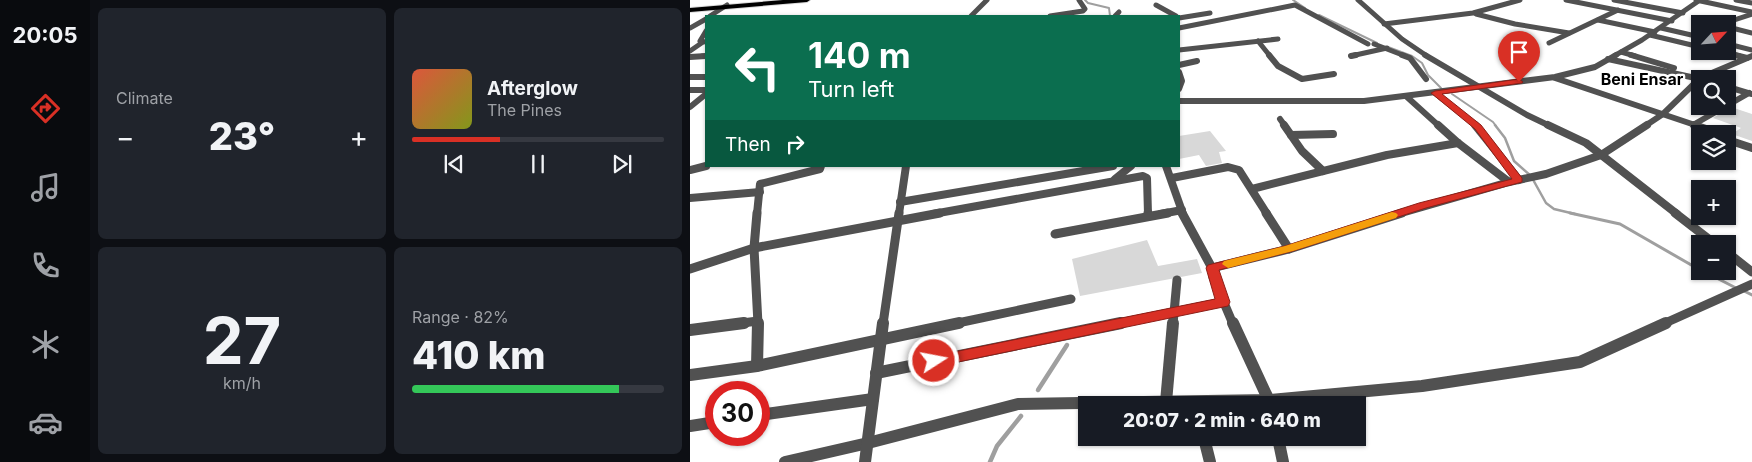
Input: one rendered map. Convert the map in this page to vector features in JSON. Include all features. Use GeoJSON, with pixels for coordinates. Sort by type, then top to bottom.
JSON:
{"type":"FeatureCollection","features":[{"type":"Feature","properties":{"kind":"highway"},"geometry":{"type":"LineString","coordinates":[[690,10],[782,0]]}},
{"type":"Feature","properties":{"kind":"highway"},"geometry":{"type":"LineString","coordinates":[[726,6],[807,0]]}},
{"type":"Feature","properties":{"kind":"street"},"geometry":{"type":"LineString","coordinates":[[972,15],[987,0]]}},
{"type":"Feature","properties":{"kind":"street"},"geometry":{"type":"LineString","coordinates":[[1057,15],[1083,11],[1085,9],[1079,0]]}},
{"type":"Feature","properties":{"kind":"street"},"geometry":{"type":"LineString","coordinates":[[1360,0],[1384,24],[1423,54],[1527,115],[1586,143],[1704,235]]}},
{"type":"Feature","properties":{"kind":"street"},"geometry":{"type":"LineString","coordinates":[[1384,24],[1472,13],[1493,9],[1520,0]]}},
{"type":"Feature","properties":{"kind":"street"},"geometry":{"type":"LineString","coordinates":[[1566,0],[1672,21]]}},
{"type":"Feature","properties":{"kind":"street"},"geometry":{"type":"LineString","coordinates":[[1614,0],[1683,13]]}},
{"type":"Feature","properties":{"kind":"street"},"geometry":{"type":"LineString","coordinates":[[1736,0],[1752,3]]}},
{"type":"Feature","properties":{"kind":"street"},"geometry":{"type":"LineString","coordinates":[[1697,2],[1745,16]]}},
{"type":"Feature","properties":{"kind":"street"},"geometry":{"type":"LineString","coordinates":[[1180,102],[1364,101],[1555,77],[1584,72],[1653,33],[1697,2],[1752,13]]}},
{"type":"Feature","properties":{"kind":"street"},"geometry":{"type":"LineString","coordinates":[[1156,5],[1174,15]]}},
{"type":"Feature","properties":{"kind":"street"},"geometry":{"type":"LineString","coordinates":[[1180,28],[1295,5],[1368,44]]}},
{"type":"Feature","properties":{"kind":"street"},"geometry":{"type":"LineString","coordinates":[[712,15],[726,6]]}},
{"type":"Feature","properties":{"kind":"street"},"geometry":{"type":"LineString","coordinates":[[1549,43],[1619,10]]}},
{"type":"Feature","properties":{"kind":"street"},"geometry":{"type":"LineString","coordinates":[[1180,17],[1210,13]]}},
{"type":"Feature","properties":{"kind":"street"},"geometry":{"type":"LineString","coordinates":[[1472,13],[1515,24],[1569,34]]}},
{"type":"Feature","properties":{"kind":"street"},"geometry":{"type":"LineString","coordinates":[[1736,19],[1752,13]]}},
{"type":"Feature","properties":{"kind":"street"},"geometry":{"type":"LineString","coordinates":[[1180,18],[1196,25]]}},
{"type":"Feature","properties":{"kind":"street"},"geometry":{"type":"LineString","coordinates":[[692,26],[705,19]]}},
{"type":"Feature","properties":{"kind":"street"},"geometry":{"type":"LineString","coordinates":[[1598,20],[1691,44]]}},
{"type":"Feature","properties":{"kind":"street"},"geometry":{"type":"LineString","coordinates":[[1736,20],[1740,21]]}},
{"type":"Feature","properties":{"kind":"street"},"geometry":{"type":"LineString","coordinates":[[692,26],[705,24]]}},
{"type":"Feature","properties":{"kind":"street"},"geometry":{"type":"LineString","coordinates":[[1661,28],[1691,34]]}},
{"type":"Feature","properties":{"kind":"street"},"geometry":{"type":"LineString","coordinates":[[1736,30],[1752,33]]}},
{"type":"Feature","properties":{"kind":"street"},"geometry":{"type":"LineString","coordinates":[[705,33],[700,41],[705,42]]}},
{"type":"Feature","properties":{"kind":"street"},"geometry":{"type":"LineString","coordinates":[[1180,50],[1278,39]]}},
{"type":"Feature","properties":{"kind":"street"},"geometry":{"type":"LineString","coordinates":[[1258,41],[1278,66],[1302,79],[1334,74]]}},
{"type":"Feature","properties":{"kind":"street"},"geometry":{"type":"LineString","coordinates":[[690,51],[705,42]]}},
{"type":"Feature","properties":{"kind":"street"},"geometry":{"type":"LineString","coordinates":[[1374,44],[1410,58],[1426,79]]}},
{"type":"Feature","properties":{"kind":"street"},"geometry":{"type":"LineString","coordinates":[[1736,46],[1752,50]]}},
{"type":"Feature","properties":{"kind":"street"},"geometry":{"type":"LineString","coordinates":[[1351,56],[1387,48]]}},
{"type":"Feature","properties":{"kind":"street"},"geometry":{"type":"LineString","coordinates":[[1621,52],[1691,75]]}},
{"type":"Feature","properties":{"kind":"street"},"geometry":{"type":"LineString","coordinates":[[1736,55],[1750,58]]}},
{"type":"Feature","properties":{"kind":"street"},"geometry":{"type":"LineString","coordinates":[[690,57],[705,56]]}},
{"type":"Feature","properties":{"kind":"street"},"geometry":{"type":"LineString","coordinates":[[1721,70],[1750,58]]}},
{"type":"Feature","properties":{"kind":"street"},"geometry":{"type":"LineString","coordinates":[[1608,59],[1691,76]]}},
{"type":"Feature","properties":{"kind":"street"},"geometry":{"type":"LineString","coordinates":[[1180,65],[1197,61]]}},
{"type":"Feature","properties":{"kind":"street"},"geometry":{"type":"LineString","coordinates":[[690,77],[705,77]]}},
{"type":"Feature","properties":{"kind":"street"},"geometry":{"type":"LineString","coordinates":[[1555,77],[1691,127]]}},
{"type":"Feature","properties":{"kind":"street"},"geometry":{"type":"LineString","coordinates":[[1547,78],[1693,124],[1710,115]]}},
{"type":"Feature","properties":{"kind":"street"},"geometry":{"type":"LineString","coordinates":[[1212,268],[1288,249],[1422,206],[1517,180],[1535,177],[1602,155],[1660,115],[1691,87]]}},
{"type":"Feature","properties":{"kind":"street"},"geometry":{"type":"LineString","coordinates":[[1736,89],[1751,93]]}},
{"type":"Feature","properties":{"kind":"street"},"geometry":{"type":"LineString","coordinates":[[690,90],[705,92]]}},
{"type":"Feature","properties":{"kind":"street"},"geometry":{"type":"LineString","coordinates":[[690,108],[705,93]]}},
{"type":"Feature","properties":{"kind":"street"},"geometry":{"type":"LineString","coordinates":[[1435,93],[1478,127],[1517,180]]}},
{"type":"Feature","properties":{"kind":"street"},"geometry":{"type":"LineString","coordinates":[[1736,101],[1751,93]]}},
{"type":"Feature","properties":{"kind":"street"},"geometry":{"type":"LineString","coordinates":[[1407,97],[1458,143],[1517,180]]}},
{"type":"Feature","properties":{"kind":"street"},"geometry":{"type":"LineString","coordinates":[[1280,119],[1302,151],[1323,171]]}},
{"type":"Feature","properties":{"kind":"street"},"geometry":{"type":"LineString","coordinates":[[1291,135],[1333,134]]}},
{"type":"Feature","properties":{"kind":"street"},"geometry":{"type":"LineString","coordinates":[[1736,139],[1752,144]]}},
{"type":"Feature","properties":{"kind":"street"},"geometry":{"type":"LineString","coordinates":[[1252,189],[1387,155],[1458,143]]}},
{"type":"Feature","properties":{"kind":"street"},"geometry":{"type":"LineString","coordinates":[[1736,143],[1752,148]]}},
{"type":"Feature","properties":{"kind":"street"},"geometry":{"type":"LineString","coordinates":[[690,170],[705,166]]}},
{"type":"Feature","properties":{"kind":"street"},"geometry":{"type":"LineString","coordinates":[[757,366],[758,321],[754,248],[760,184],[820,169],[820,167]]}},
{"type":"Feature","properties":{"kind":"street"},"geometry":{"type":"LineString","coordinates":[[865,462],[897,219],[906,167]]}},
{"type":"Feature","properties":{"kind":"street"},"geometry":{"type":"LineString","coordinates":[[900,202],[1107,167]]}},
{"type":"Feature","properties":{"kind":"street"},"geometry":{"type":"LineString","coordinates":[[1110,181],[1130,167]]}},
{"type":"Feature","properties":{"kind":"street"},"geometry":{"type":"LineString","coordinates":[[1166,167],[1182,210],[1212,268],[1223,302],[1267,396]]}},
{"type":"Feature","properties":{"kind":"street"},"geometry":{"type":"LineString","coordinates":[[1172,178],[1234,167],[1239,170],[1288,249]]}},
{"type":"Feature","properties":{"kind":"street"},"geometry":{"type":"LineString","coordinates":[[690,269],[754,248],[897,219],[1110,181],[1146,177],[1148,216]]}},
{"type":"Feature","properties":{"kind":"street"},"geometry":{"type":"LineString","coordinates":[[690,198],[760,192]]}},
{"type":"Feature","properties":{"kind":"street"},"geometry":{"type":"LineString","coordinates":[[1055,234],[1182,210]]}},
{"type":"Feature","properties":{"kind":"street"},"geometry":{"type":"LineString","coordinates":[[1736,259],[1752,272]]}},
{"type":"Feature","properties":{"kind":"street"},"geometry":{"type":"LineString","coordinates":[[1167,396],[1177,280]]}},
{"type":"Feature","properties":{"kind":"street"},"geometry":{"type":"LineString","coordinates":[[1333,396],[1422,386],[1580,362],[1745,288]]}},
{"type":"Feature","properties":{"kind":"street"},"geometry":{"type":"LineString","coordinates":[[690,376],[757,366],[1071,299]]}},
{"type":"Feature","properties":{"kind":"street"},"geometry":{"type":"LineString","coordinates":[[876,373],[1223,302]]}},
{"type":"Feature","properties":{"kind":"street"},"geometry":{"type":"LineString","coordinates":[[690,330],[758,321]]}},
{"type":"Feature","properties":{"kind":"street"},"geometry":{"type":"LineString","coordinates":[[770,414],[873,399]]}},
{"type":"Feature","properties":{"kind":"street"},"geometry":{"type":"LineString","coordinates":[[784,462],[868,443],[1018,404],[1078,403]]}},
{"type":"Feature","properties":{"kind":"street"},"geometry":{"type":"LineString","coordinates":[[690,426],[705,424]]}},
{"type":"Feature","properties":{"kind":"street"},"geometry":{"type":"LineString","coordinates":[[1206,446],[1210,462]]}},
{"type":"Feature","properties":{"kind":"street"},"geometry":{"type":"LineString","coordinates":[[1280,446],[1283,462]]}},
{"type":"Feature","properties":{"kind":"shaded area"},"geometry":{"type":"Polygon","coordinates":[[[1736,109],[1752,114],[1752,141],[1736,135],[1736,131],[1741,128],[1736,125],[1713,118],[1718,115],[1736,115],[1736,109]]]}},
{"type":"Feature","properties":{"kind":"shaded area"},"geometry":{"type":"Polygon","coordinates":[[[1210,131],[1226,151],[1219,152],[1222,163],[1206,166],[1199,155],[1180,159],[1180,136],[1210,131]]]}},
{"type":"Feature","properties":{"kind":"shaded area"},"geometry":{"type":"Polygon","coordinates":[[[1147,240],[1158,266],[1197,259],[1202,273],[1080,296],[1072,259],[1147,240]]]}},
{"type":"Feature","properties":{"kind":"waterway"},"geometry":{"type":"LineString","coordinates":[[1085,0],[1088,3],[1109,8],[1110,15]]}},
{"type":"Feature","properties":{"kind":"waterway"},"geometry":{"type":"LineString","coordinates":[[1293,0],[1305,8]]}},
{"type":"Feature","properties":{"kind":"waterway"},"geometry":{"type":"LineString","coordinates":[[1319,15],[1377,43]]}},
{"type":"Feature","properties":{"kind":"waterway"},"geometry":{"type":"LineString","coordinates":[[1388,47],[1412,56],[1422,63],[1428,75],[1441,88]]}},
{"type":"Feature","properties":{"kind":"waterway"},"geometry":{"type":"LineString","coordinates":[[1452,94],[1496,126]]}},
{"type":"Feature","properties":{"kind":"waterway"},"geometry":{"type":"LineString","coordinates":[[1495,125],[1505,138],[1514,161],[1531,176],[1546,203],[1554,209],[1575,214]]}},
{"type":"Feature","properties":{"kind":"waterway"},"geometry":{"type":"LineString","coordinates":[[1570,213],[1620,224],[1691,265]]}},
{"type":"Feature","properties":{"kind":"waterway"},"geometry":{"type":"LineString","coordinates":[[1720,280],[1738,289]]}},
{"type":"Feature","properties":{"kind":"waterway"},"geometry":{"type":"LineString","coordinates":[[1744,291],[1752,295]]}},
{"type":"Feature","properties":{"kind":"waterway"},"geometry":{"type":"LineString","coordinates":[[1038,390],[1067,345]]}},
{"type":"Feature","properties":{"kind":"waterway"},"geometry":{"type":"LineString","coordinates":[[990,462],[997,446],[1021,416]]}},
{"type":"Feature","properties":{"kind":"slow traffic"},"geometry":{"type":"LineString","coordinates":[[1228,264],[1288,249],[1392,215]]}},
{"type":"Feature","properties":{"kind":"district","name":"Beni Ensar"},"geometry":{"type":"Point","coordinates":[1642,79]}},
{"type":"Feature","properties":{"kind":"route"},"geometry":{"type":"LineString","coordinates":[[934,361],[1223,302],[1213,277],[1212,268],[1288,249],[1422,206],[1518,180],[1478,127],[1435,93],[1519,82]]}}]}
